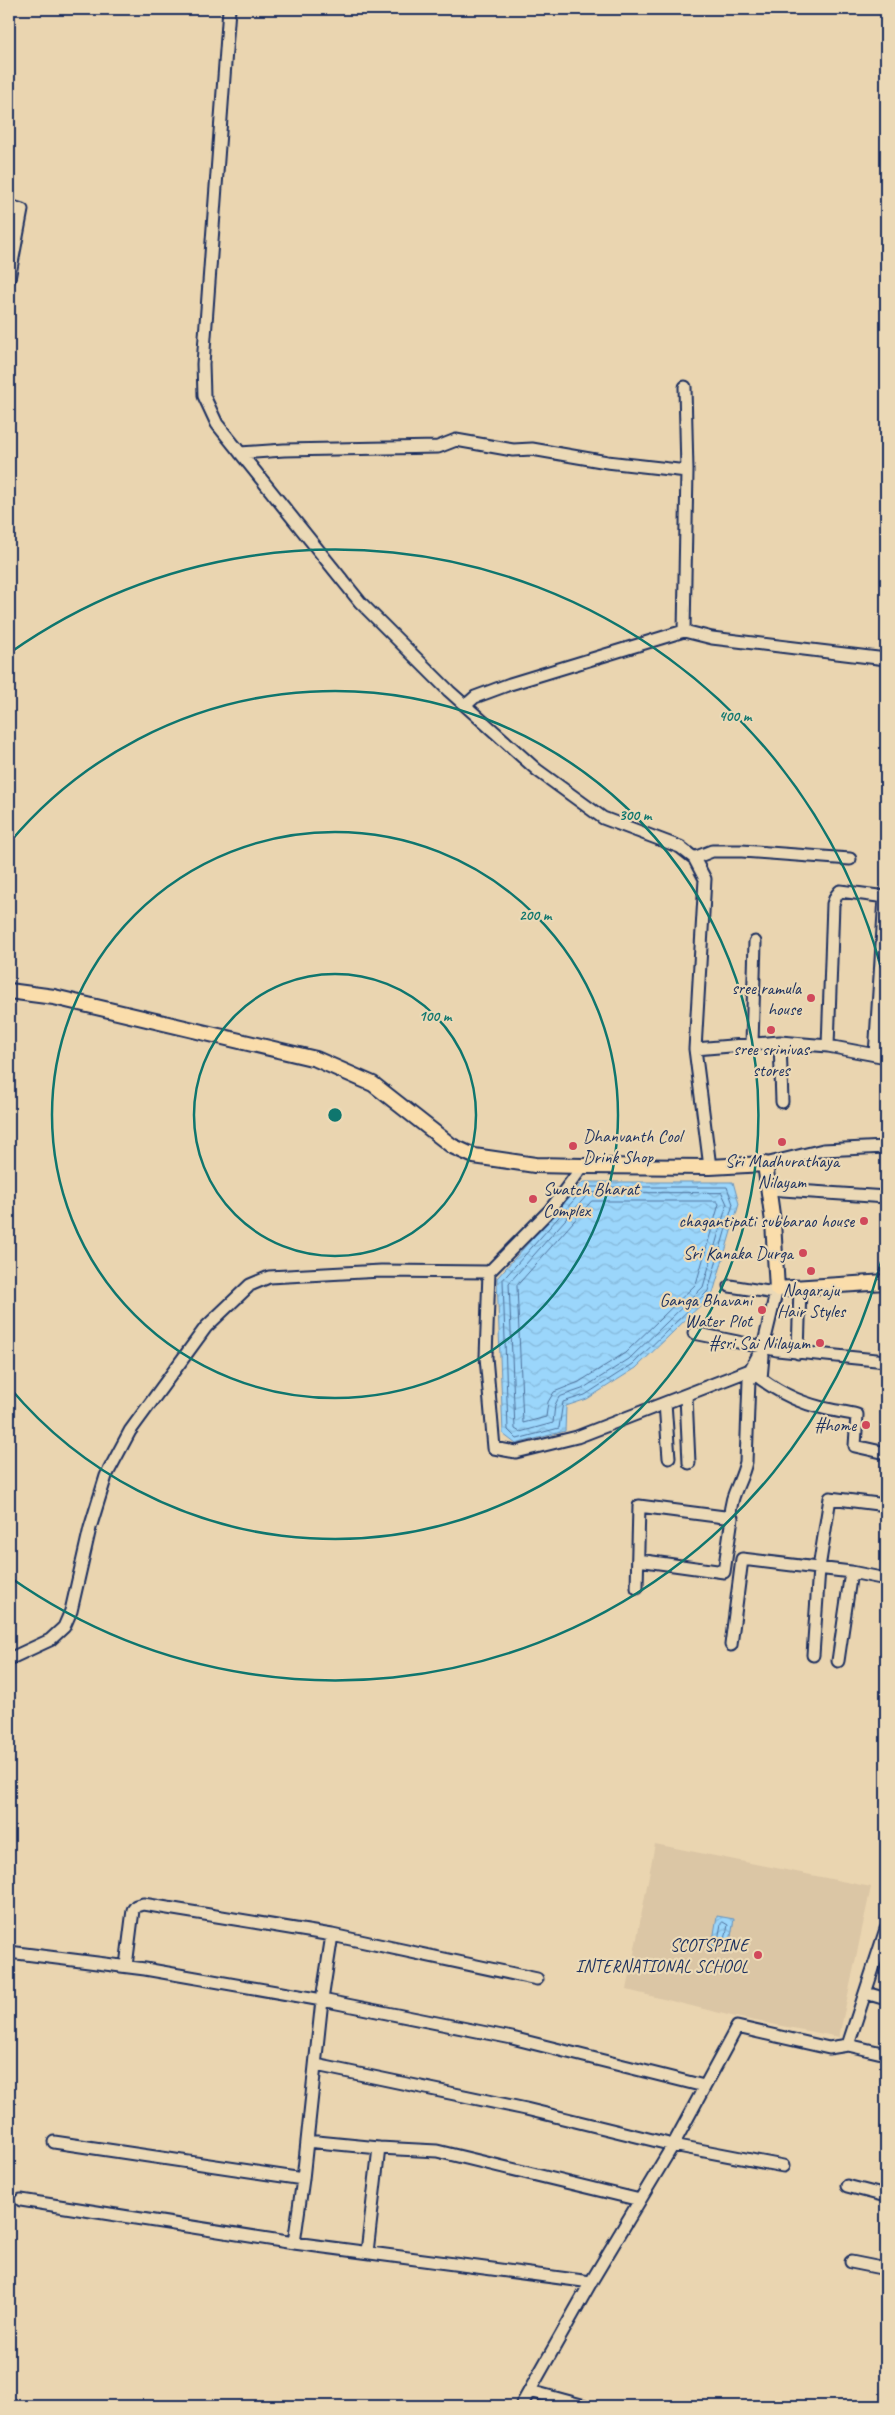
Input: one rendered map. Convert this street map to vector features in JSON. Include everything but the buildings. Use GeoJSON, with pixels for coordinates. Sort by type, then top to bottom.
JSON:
{"type":"FeatureCollection","features":[{"type":"Feature","properties":{"kind":"main road"},"geometry":{"type":"LineString","coordinates":[[9,990],[54,997],[316,1058],[372,1084],[452,1146],[474,1156],[535,1165],[710,1167],[765,1164],[776,1291],[800,1287],[886,1282]]}},
{"type":"Feature","properties":{"kind":"street"},"geometry":{"type":"LineString","coordinates":[[229,9],[203,364],[204,396],[217,424],[360,602],[466,705],[537,770],[603,818],[680,847],[694,858],[705,879],[696,1049],[710,1167]]}},
{"type":"Feature","properties":{"kind":"street"},"geometry":{"type":"LineString","coordinates":[[9,206],[22,210],[9,279]]}},
{"type":"Feature","properties":{"kind":"street"},"geometry":{"type":"LineString","coordinates":[[684,631],[687,470],[685,387]]}},
{"type":"Feature","properties":{"kind":"street"},"geometry":{"type":"LineString","coordinates":[[240,453],[284,450],[438,447],[456,440],[513,450],[532,449],[607,462],[687,470]]}},
{"type":"Feature","properties":{"kind":"street"},"geometry":{"type":"LineString","coordinates":[[466,705],[475,697],[510,684],[684,631],[712,638],[886,659]]}},
{"type":"Feature","properties":{"kind":"street"},"geometry":{"type":"LineString","coordinates":[[694,858],[712,852],[742,851],[850,859]]}},
{"type":"Feature","properties":{"kind":"street"},"geometry":{"type":"LineString","coordinates":[[696,1049],[780,1042],[828,1046],[881,1056],[886,897],[840,891],[836,896],[833,904],[828,1046]]}},
{"type":"Feature","properties":{"kind":"street"},"geometry":{"type":"LineString","coordinates":[[752,1044],[755,942]]}},
{"type":"Feature","properties":{"kind":"street"},"geometry":{"type":"LineString","coordinates":[[780,1042],[782,1102]]}},
{"type":"Feature","properties":{"kind":"street"},"geometry":{"type":"LineString","coordinates":[[765,1164],[823,1150],[886,1148]]}},
{"type":"Feature","properties":{"kind":"street"},"geometry":{"type":"LineString","coordinates":[[583,1166],[550,1210],[489,1272],[486,1357],[494,1448],[516,1452],[577,1437],[686,1396],[755,1374]]}},
{"type":"Feature","properties":{"kind":"street"},"geometry":{"type":"LineString","coordinates":[[768,1189],[886,1197]]}},
{"type":"Feature","properties":{"kind":"street"},"geometry":{"type":"LineString","coordinates":[[9,1659],[50,1640],[64,1627],[71,1611],[90,1528],[106,1476],[130,1431],[206,1327],[250,1285],[269,1277],[353,1272],[489,1272]]}},
{"type":"Feature","properties":{"kind":"street"},"geometry":{"type":"LineString","coordinates":[[638,1560],[724,1572],[732,1518],[730,1518],[732,1494],[743,1474],[746,1462],[749,1380],[755,1374],[776,1291],[730,1286]]}},
{"type":"Feature","properties":{"kind":"street"},"geometry":{"type":"LineString","coordinates":[[798,1353],[800,1287]]}},
{"type":"Feature","properties":{"kind":"street"},"geometry":{"type":"LineString","coordinates":[[694,1333],[761,1350],[886,1361]]}},
{"type":"Feature","properties":{"kind":"street"},"geometry":{"type":"LineString","coordinates":[[755,1374],[780,1391],[800,1400],[821,1408],[857,1415],[855,1446],[886,1453]]}},
{"type":"Feature","properties":{"kind":"street"},"geometry":{"type":"LineString","coordinates":[[686,1396],[689,1463]]}},
{"type":"Feature","properties":{"kind":"street"},"geometry":{"type":"LineString","coordinates":[[665,1404],[669,1458]]}},
{"type":"Feature","properties":{"kind":"street"},"geometry":{"type":"LineString","coordinates":[[813,1655],[819,1568],[830,1498],[886,1505]]}},
{"type":"Feature","properties":{"kind":"street"},"geometry":{"type":"LineString","coordinates":[[637,1588],[639,1506],[730,1518]]}},
{"type":"Feature","properties":{"kind":"street"},"geometry":{"type":"LineString","coordinates":[[727,1557],[851,1572],[886,1579]]}},
{"type":"Feature","properties":{"kind":"street"},"geometry":{"type":"LineString","coordinates":[[731,1645],[742,1559]]}},
{"type":"Feature","properties":{"kind":"street"},"geometry":{"type":"LineString","coordinates":[[838,1661],[851,1572]]}},
{"type":"Feature","properties":{"kind":"street"},"geometry":{"type":"LineString","coordinates":[[126,1966],[133,1910],[140,1904],[332,1935],[537,1979]]}},
{"type":"Feature","properties":{"kind":"street"},"geometry":{"type":"LineString","coordinates":[[848,2045],[886,1930]]}},
{"type":"Feature","properties":{"kind":"street"},"geometry":{"type":"LineString","coordinates":[[294,2243],[303,2179],[322,2000],[332,1935]]}},
{"type":"Feature","properties":{"kind":"street"},"geometry":{"type":"LineString","coordinates":[[9,1952],[126,1966],[322,2000],[512,2038],[704,2086]]}},
{"type":"Feature","properties":{"kind":"street"},"geometry":{"type":"LineString","coordinates":[[866,1993],[886,1999]]}},
{"type":"Feature","properties":{"kind":"street"},"geometry":{"type":"LineString","coordinates":[[521,2406],[591,2282],[673,2145],[737,2027],[829,2048],[848,2045],[886,2054]]}},
{"type":"Feature","properties":{"kind":"street"},"geometry":{"type":"LineString","coordinates":[[316,2066],[526,2109],[673,2145],[783,2166]]}},
{"type":"Feature","properties":{"kind":"street"},"geometry":{"type":"LineString","coordinates":[[307,2141],[436,2151],[640,2200]]}},
{"type":"Feature","properties":{"kind":"street"},"geometry":{"type":"LineString","coordinates":[[54,2142],[303,2179]]}},
{"type":"Feature","properties":{"kind":"street"},"geometry":{"type":"LineString","coordinates":[[367,2252],[380,2148]]}},
{"type":"Feature","properties":{"kind":"street"},"geometry":{"type":"LineString","coordinates":[[848,2186],[886,2196]]}},
{"type":"Feature","properties":{"kind":"street"},"geometry":{"type":"LineString","coordinates":[[21,2200],[294,2243],[591,2282]]}},
{"type":"Feature","properties":{"kind":"street"},"geometry":{"type":"LineString","coordinates":[[851,2262],[886,2269]]}},
{"type":"Feature","properties":{"kind":"street"},"geometry":{"type":"LineString","coordinates":[[530,2391],[585,2406]]}},
{"type":"Feature","properties":{"kind":"shaded area"},"geometry":{"type":"Polygon","coordinates":[[[655,1844],[871,1887],[839,2037],[740,2018],[627,1990],[655,1844]]]}},
{"type":"Feature","properties":{"kind":"water"},"geometry":{"type":"Polygon","coordinates":[[[583,1182],[733,1182],[739,1204],[713,1293],[636,1368],[587,1399],[566,1406],[565,1431],[516,1444],[503,1434],[497,1278],[583,1182]]]}},
{"type":"Feature","properties":{"kind":"water"},"geometry":{"type":"Polygon","coordinates":[[[717,1916],[734,1919],[729,1948],[712,1946],[717,1916]]]}},
{"type":"Feature","properties":{"kind":"place","name":"sree ramula house"},"geometry":{"type":"Point","coordinates":[811,998]}},
{"type":"Feature","properties":{"kind":"place","name":"sree srinivas stores"},"geometry":{"type":"Point","coordinates":[771,1030]}},
{"type":"Feature","properties":{"kind":"place","name":"Sri Madhurathaya Nilayam"},"geometry":{"type":"Point","coordinates":[782,1142]}},
{"type":"Feature","properties":{"kind":"place","name":"Dhanvanth Cool Drink Shop"},"geometry":{"type":"Point","coordinates":[573,1146]}},
{"type":"Feature","properties":{"kind":"place","name":"Swatch Bharat Complex"},"geometry":{"type":"Point","coordinates":[533,1199]}},
{"type":"Feature","properties":{"kind":"place","name":"chagantipati subbarao house"},"geometry":{"type":"Point","coordinates":[864,1221]}},
{"type":"Feature","properties":{"kind":"place","name":"Sri Kanaka Durga"},"geometry":{"type":"Point","coordinates":[803,1253]}},
{"type":"Feature","properties":{"kind":"place","name":"Nagaraju Hair Styles"},"geometry":{"type":"Point","coordinates":[811,1271]}},
{"type":"Feature","properties":{"kind":"place","name":"Ganga Bhavani Water Plot"},"geometry":{"type":"Point","coordinates":[762,1310]}},
{"type":"Feature","properties":{"kind":"place","name":"#sri Sai Nilayam"},"geometry":{"type":"Point","coordinates":[820,1343]}},
{"type":"Feature","properties":{"kind":"place","name":"#home"},"geometry":{"type":"Point","coordinates":[866,1425]}},
{"type":"Feature","properties":{"kind":"place","name":"SCOTSPINE INTERNATIONAL SCHOOL"},"geometry":{"type":"Point","coordinates":[758,1955]}}]}
